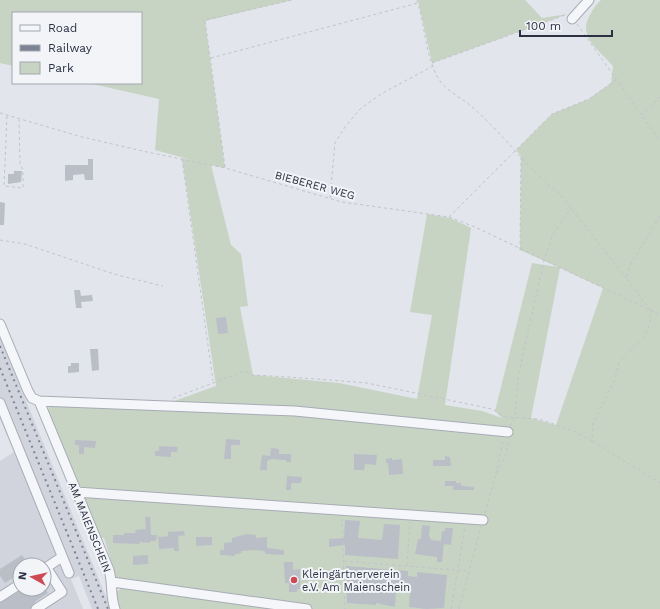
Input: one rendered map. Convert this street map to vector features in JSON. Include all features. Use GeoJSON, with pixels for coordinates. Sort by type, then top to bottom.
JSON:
{"type":"FeatureCollection","features":[{"type":"Feature","properties":{"kind":"street"},"geometry":{"type":"LineString","coordinates":[[572,19],[589,0]]}},
{"type":"Feature","properties":{"kind":"street","name":"AM MAIENSCHEIN"},"geometry":{"type":"LineString","coordinates":[[0,324],[28,391],[32,398],[39,401],[109,570],[112,582],[307,609]]}},
{"type":"Feature","properties":{"kind":"street"},"geometry":{"type":"LineString","coordinates":[[39,401],[152,407],[295,411],[508,433]]}},
{"type":"Feature","properties":{"kind":"street"},"geometry":{"type":"LineString","coordinates":[[0,403],[69,572]]}},
{"type":"Feature","properties":{"kind":"street"},"geometry":{"type":"LineString","coordinates":[[76,492],[483,520]]}},
{"type":"Feature","properties":{"kind":"street"},"geometry":{"type":"LineString","coordinates":[[52,563],[62,557]]}},
{"type":"Feature","properties":{"kind":"street"},"geometry":{"type":"LineString","coordinates":[[36,609],[62,592],[52,578]]}},
{"type":"Feature","properties":{"kind":"street"},"geometry":{"type":"LineString","coordinates":[[112,582],[111,594],[115,609]]}},
{"type":"Feature","properties":{"kind":"street"},"geometry":{"type":"LineString","coordinates":[[0,596],[12,589]]}},
{"type":"Feature","properties":{"kind":"path"},"geometry":{"type":"LineString","coordinates":[[225,168],[205,20],[292,0]]}},
{"type":"Feature","properties":{"kind":"path"},"geometry":{"type":"LineString","coordinates":[[417,0],[432,63],[437,77],[446,88],[484,116],[545,182],[559,193],[650,310],[650,322],[645,335],[619,362],[615,379],[593,423],[592,441]]}},
{"type":"Feature","properties":{"kind":"path"},"geometry":{"type":"LineString","coordinates":[[210,59],[418,3]]}},
{"type":"Feature","properties":{"kind":"path"},"geometry":{"type":"LineString","coordinates":[[432,63],[568,14],[660,141]]}},
{"type":"Feature","properties":{"kind":"path"},"geometry":{"type":"LineString","coordinates":[[330,198],[332,195],[335,143],[345,127],[360,109],[381,94],[433,66]]}},
{"type":"Feature","properties":{"kind":"path"},"geometry":{"type":"LineString","coordinates":[[449,217],[552,114],[589,98],[616,80]]}},
{"type":"Feature","properties":{"kind":"path"},"geometry":{"type":"LineString","coordinates":[[640,115],[660,97]]}},
{"type":"Feature","properties":{"kind":"path","name":"BIEBERER WEG"},"geometry":{"type":"LineString","coordinates":[[0,113],[147,152],[225,168],[342,202],[449,217],[475,227],[520,250],[660,315]]}},
{"type":"Feature","properties":{"kind":"path"},"geometry":{"type":"LineString","coordinates":[[8,116],[4,186],[23,188],[23,170],[20,164],[19,119]]}},
{"type":"Feature","properties":{"kind":"path"},"geometry":{"type":"LineString","coordinates":[[520,250],[521,156]]}},
{"type":"Feature","properties":{"kind":"path"},"geometry":{"type":"LineString","coordinates":[[182,158],[213,382]]}},
{"type":"Feature","properties":{"kind":"path"},"geometry":{"type":"LineString","coordinates":[[459,609],[496,474],[503,439],[516,418],[518,377],[544,260],[553,234],[571,208]]}},
{"type":"Feature","properties":{"kind":"path"},"geometry":{"type":"LineString","coordinates":[[627,279],[629,266],[660,216]]}},
{"type":"Feature","properties":{"kind":"path"},"geometry":{"type":"LineString","coordinates":[[0,240],[25,244],[118,275],[163,286]]}},
{"type":"Feature","properties":{"kind":"path"},"geometry":{"type":"LineString","coordinates":[[172,398],[245,371],[254,375],[367,383],[492,409],[506,417],[539,419],[574,431],[660,483]]}},
{"type":"Feature","properties":{"kind":"path"},"geometry":{"type":"LineString","coordinates":[[496,474],[506,454],[508,433]]}},
{"type":"Feature","properties":{"kind":"path"},"geometry":{"type":"LineString","coordinates":[[343,515],[341,521],[345,609]]}},
{"type":"Feature","properties":{"kind":"path"},"geometry":{"type":"LineString","coordinates":[[407,566],[410,519]]}},
{"type":"Feature","properties":{"kind":"path"},"geometry":{"type":"LineString","coordinates":[[451,609],[465,530],[464,523]]}},
{"type":"Feature","properties":{"kind":"path"},"geometry":{"type":"LineString","coordinates":[[344,561],[468,572]]}},
{"type":"Feature","properties":{"kind":"shaded area"},"geometry":{"type":"Polygon","coordinates":[[[0,337],[111,609],[92,609],[79,576],[71,579],[83,609],[0,609],[0,461],[14,452],[0,419],[0,337]]]}},
{"type":"Feature","properties":{"kind":"green space"},"geometry":{"type":"Polygon","coordinates":[[[0,0],[292,0],[205,21],[225,168],[211,165],[231,245],[241,254],[248,306],[240,307],[253,375],[339,383],[417,399],[432,315],[410,312],[427,214],[450,218],[471,228],[445,405],[482,411],[502,418],[495,411],[532,263],[558,267],[520,250],[521,156],[516,150],[552,114],[589,99],[611,83],[613,66],[591,43],[586,30],[590,15],[598,3],[601,0],[660,0],[660,609],[117,609],[116,591],[120,590],[104,538],[97,538],[47,413],[50,403],[152,409],[216,386],[182,158],[195,161],[155,150],[159,99],[92,84],[142,84],[142,12],[12,12],[12,66],[0,63],[0,0]],[[560,268],[531,418],[556,425],[603,288],[560,268]]]}},
{"type":"Feature","properties":{"kind":"green space"},"geometry":{"type":"Polygon","coordinates":[[[418,0],[525,0],[542,18],[568,14],[432,63],[418,0]]]}},
{"type":"Feature","properties":{"kind":"building"},"geometry":{"type":"Polygon","coordinates":[[[88,159],[93,159],[93,180],[85,180],[84,174],[73,175],[73,180],[65,181],[65,165],[88,165],[88,159]]]}},
{"type":"Feature","properties":{"kind":"building"},"geometry":{"type":"Polygon","coordinates":[[[14,171],[22,171],[21,182],[8,184],[8,174],[14,174],[14,171]]]}},
{"type":"Feature","properties":{"kind":"building"},"geometry":{"type":"Polygon","coordinates":[[[0,202],[5,203],[4,225],[0,225],[0,202]]]}},
{"type":"Feature","properties":{"kind":"building"},"geometry":{"type":"Polygon","coordinates":[[[74,290],[80,290],[81,296],[92,295],[93,301],[81,302],[82,308],[76,308],[74,290]]]}},
{"type":"Feature","properties":{"kind":"building"},"geometry":{"type":"Polygon","coordinates":[[[226,317],[228,333],[218,334],[216,318],[226,317]]]}},
{"type":"Feature","properties":{"kind":"building"},"geometry":{"type":"Polygon","coordinates":[[[90,349],[98,349],[99,370],[92,371],[90,349]]]}},
{"type":"Feature","properties":{"kind":"building"},"geometry":{"type":"Polygon","coordinates":[[[71,363],[79,363],[79,372],[68,373],[68,366],[71,366],[71,363]]]}},
{"type":"Feature","properties":{"kind":"building"},"geometry":{"type":"Polygon","coordinates":[[[226,439],[240,440],[240,445],[231,445],[231,459],[224,459],[226,439]]]}},
{"type":"Feature","properties":{"kind":"building"},"geometry":{"type":"Polygon","coordinates":[[[75,440],[96,441],[95,448],[84,447],[84,454],[79,454],[79,445],[75,445],[75,440]]]}},
{"type":"Feature","properties":{"kind":"building"},"geometry":{"type":"Polygon","coordinates":[[[159,446],[178,447],[177,452],[171,452],[171,457],[155,456],[155,451],[159,451],[159,446]]]}},
{"type":"Feature","properties":{"kind":"building"},"geometry":{"type":"Polygon","coordinates":[[[271,448],[279,449],[279,454],[291,454],[291,462],[286,462],[286,460],[271,459],[267,461],[267,470],[260,470],[262,455],[270,456],[271,448]]]}},
{"type":"Feature","properties":{"kind":"building"},"geometry":{"type":"Polygon","coordinates":[[[354,454],[377,455],[376,465],[365,464],[364,470],[354,470],[354,454]]]}},
{"type":"Feature","properties":{"kind":"building"},"geometry":{"type":"Polygon","coordinates":[[[445,456],[450,457],[451,466],[433,466],[433,460],[445,460],[445,456]]]}},
{"type":"Feature","properties":{"kind":"building"},"geometry":{"type":"Polygon","coordinates":[[[392,458],[392,460],[402,459],[403,474],[389,475],[388,463],[386,463],[386,459],[392,458]]]}},
{"type":"Feature","properties":{"kind":"building"},"geometry":{"type":"Polygon","coordinates":[[[287,476],[302,477],[301,483],[291,483],[291,490],[286,490],[287,476]]]}},
{"type":"Feature","properties":{"kind":"building"},"geometry":{"type":"Polygon","coordinates":[[[445,481],[456,481],[456,483],[461,483],[461,486],[474,487],[474,490],[453,490],[453,486],[445,486],[445,481]]]}},
{"type":"Feature","properties":{"kind":"building"},"geometry":{"type":"Polygon","coordinates":[[[145,517],[150,517],[151,535],[157,535],[156,541],[150,541],[150,543],[139,542],[140,544],[113,543],[113,535],[136,533],[135,530],[146,529],[145,517]]]}},
{"type":"Feature","properties":{"kind":"building"},"geometry":{"type":"Polygon","coordinates":[[[345,520],[360,521],[358,538],[382,540],[384,524],[400,525],[398,559],[345,555],[345,545],[329,547],[329,539],[344,538],[345,520]]]}},
{"type":"Feature","properties":{"kind":"building"},"geometry":{"type":"Polygon","coordinates":[[[422,525],[430,526],[429,535],[431,540],[441,541],[442,531],[445,531],[445,528],[453,528],[451,545],[444,544],[442,562],[437,562],[437,557],[415,554],[418,539],[421,539],[422,525]]]}},
{"type":"Feature","properties":{"kind":"building"},"geometry":{"type":"Polygon","coordinates":[[[184,531],[185,535],[178,537],[179,551],[174,551],[174,548],[159,549],[158,537],[172,536],[168,536],[168,532],[184,531]]]}},
{"type":"Feature","properties":{"kind":"building"},"geometry":{"type":"Polygon","coordinates":[[[247,534],[256,535],[256,538],[267,537],[267,548],[284,550],[284,555],[266,554],[264,551],[254,550],[241,551],[242,553],[235,554],[235,556],[220,555],[220,550],[224,550],[224,543],[232,542],[232,538],[247,534]]]}},
{"type":"Feature","properties":{"kind":"building"},"geometry":{"type":"Polygon","coordinates":[[[196,537],[212,537],[212,545],[196,546],[196,537]]]}},
{"type":"Feature","properties":{"kind":"building"},"geometry":{"type":"Polygon","coordinates":[[[148,555],[148,564],[133,565],[133,556],[148,555]]]}},
{"type":"Feature","properties":{"kind":"building"},"geometry":{"type":"Polygon","coordinates":[[[12,561],[12,578],[5,583],[0,576],[0,569],[12,561]]]}},
{"type":"Feature","properties":{"kind":"building","name":"Kleingärtnerverein e.V. Am Maienschein"},"geometry":{"type":"Polygon","coordinates":[[[284,562],[293,562],[293,570],[300,569],[300,589],[297,589],[297,592],[289,592],[289,583],[285,583],[284,562]]]}},
{"type":"Feature","properties":{"kind":"building"},"geometry":{"type":"Polygon","coordinates":[[[346,566],[408,571],[408,576],[417,577],[417,572],[447,575],[444,608],[426,609],[409,607],[410,590],[401,589],[401,592],[396,591],[395,607],[376,603],[376,605],[347,603],[346,566]]]}},
{"type":"Feature","properties":{"kind":"building"},"geometry":{"type":"Polygon","coordinates":[[[12,596],[12,597],[42,597],[36,601],[30,609],[0,609],[0,603],[12,596]]]}},
{"type":"Feature","properties":{"kind":"railway"},"geometry":{"type":"LineString","coordinates":[[0,346],[108,609]]}},
{"type":"Feature","properties":{"kind":"railway"},"geometry":{"type":"LineString","coordinates":[[0,368],[98,609]]}},
{"type":"Feature","properties":{"kind":"place","name":"Kleingärtnerverein e.V. Am Maienschein"},"geometry":{"type":"Point","coordinates":[294,580]}}]}
